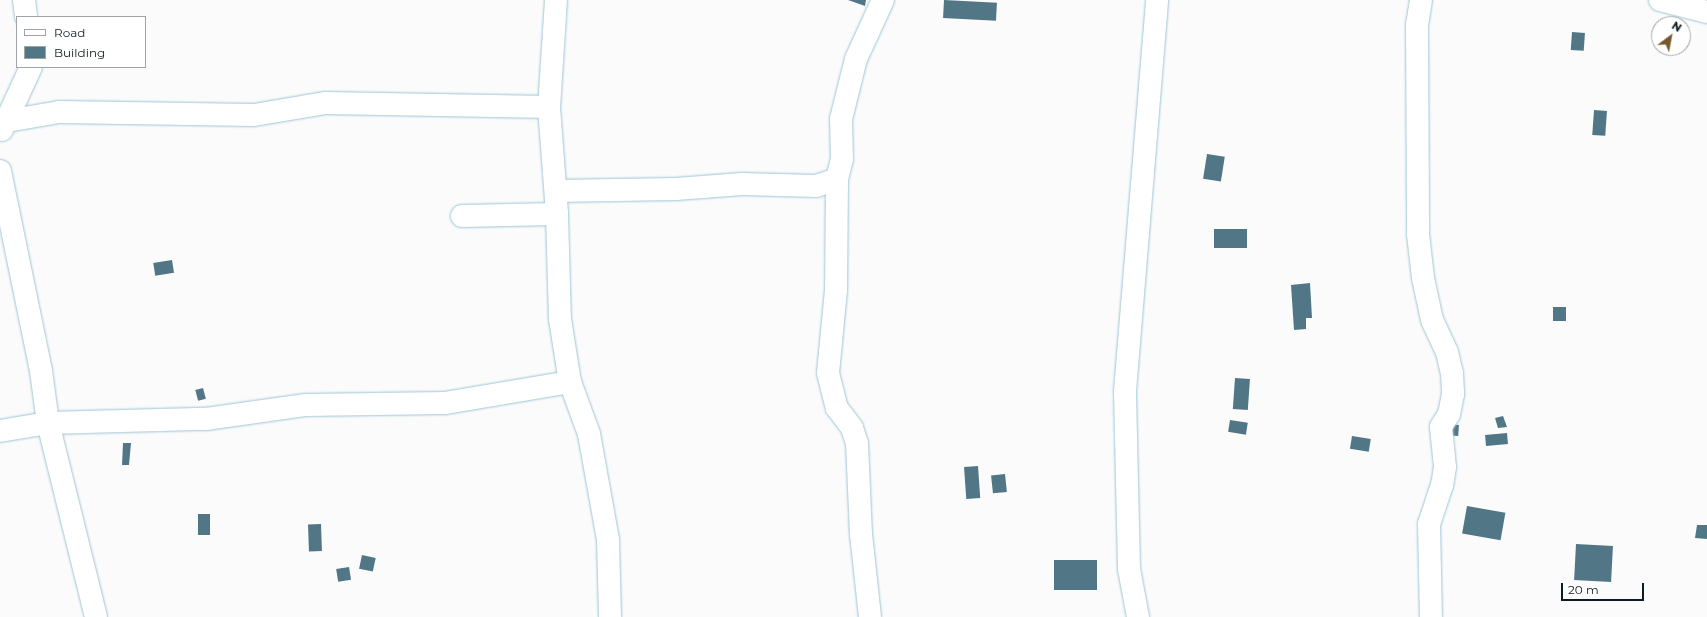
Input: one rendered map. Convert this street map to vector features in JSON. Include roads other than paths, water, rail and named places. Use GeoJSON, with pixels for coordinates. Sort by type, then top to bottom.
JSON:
{"type":"FeatureCollection","features":[{"type":"Feature","properties":{"kind":"street"},"geometry":{"type":"LineString","coordinates":[[24,0],[26,16]]}},
{"type":"Feature","properties":{"kind":"street"},"geometry":{"type":"LineString","coordinates":[[556,0],[549,107],[556,191],[560,319],[570,382],[589,434],[608,540],[610,617]]}},
{"type":"Feature","properties":{"kind":"street"},"geometry":{"type":"LineString","coordinates":[[870,617],[861,534],[857,443],[852,428],[837,408],[828,373],[836,290],[837,179],[842,159],[841,119],[856,59],[884,0]]}},
{"type":"Feature","properties":{"kind":"street"},"geometry":{"type":"LineString","coordinates":[[1138,617],[1129,569],[1125,391],[1157,0]]}},
{"type":"Feature","properties":{"kind":"street"},"geometry":{"type":"LineString","coordinates":[[1421,0],[1417,25],[1418,234],[1423,278],[1432,320],[1447,352],[1452,373],[1453,394],[1449,414],[1441,427],[1445,467],[1442,485],[1429,524],[1431,617]]}},
{"type":"Feature","properties":{"kind":"street"},"geometry":{"type":"LineString","coordinates":[[1660,0],[1707,12]]}},
{"type":"Feature","properties":{"kind":"street"},"geometry":{"type":"LineString","coordinates":[[3,127],[31,68]]}},
{"type":"Feature","properties":{"kind":"street"},"geometry":{"type":"LineString","coordinates":[[3,127],[59,112],[254,115],[326,103],[549,107]]}},
{"type":"Feature","properties":{"kind":"street"},"geometry":{"type":"LineString","coordinates":[[0,171],[41,371],[48,423],[96,617]]}},
{"type":"Feature","properties":{"kind":"street"},"geometry":{"type":"LineString","coordinates":[[556,191],[676,189],[742,184],[816,186],[837,179]]}},
{"type":"Feature","properties":{"kind":"street"},"geometry":{"type":"LineString","coordinates":[[462,216],[557,214]]}},
{"type":"Feature","properties":{"kind":"street"},"geometry":{"type":"LineString","coordinates":[[0,431],[48,423],[206,419],[306,405],[445,402],[570,382]]}}]}
